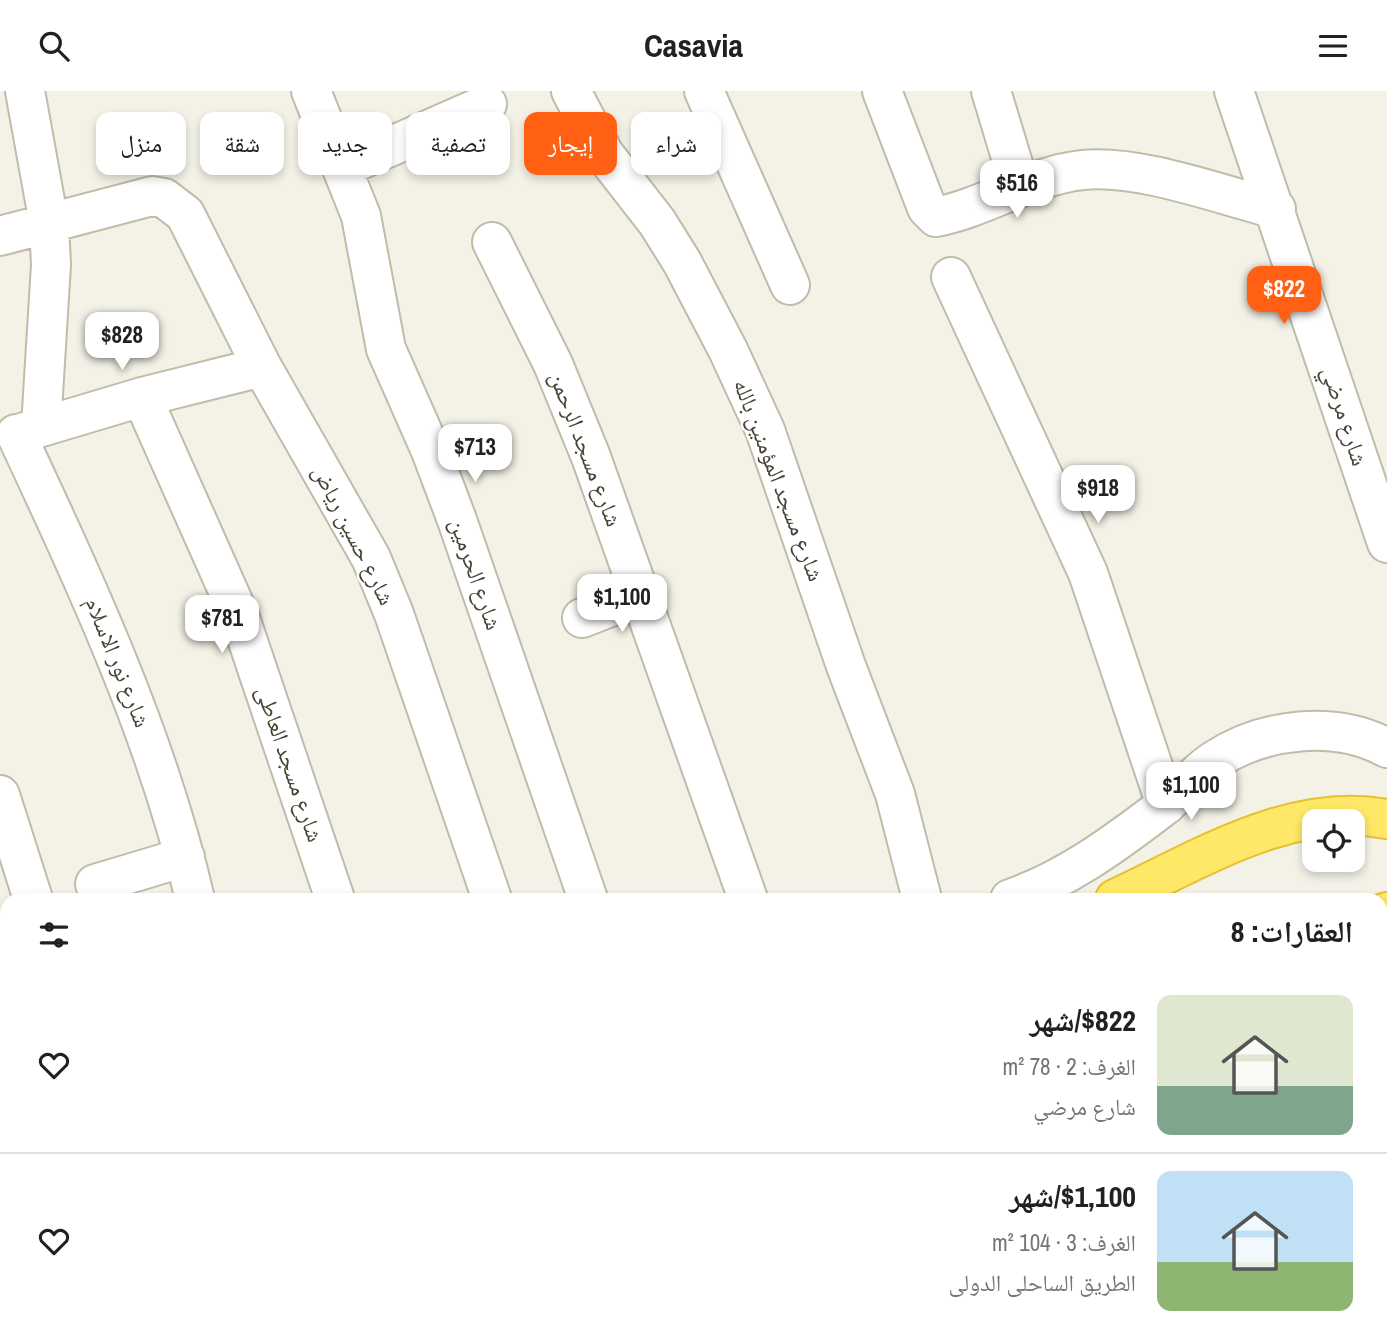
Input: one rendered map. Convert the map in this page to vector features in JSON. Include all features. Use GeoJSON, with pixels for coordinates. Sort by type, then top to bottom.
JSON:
{"type":"FeatureCollection","features":[{"type":"Feature","properties":{"kind":"highway"},"geometry":{"type":"LineString","coordinates":[[1128,893],[1267,830],[1322,818],[1387,819]]}},
{"type":"Feature","properties":{"kind":"street"},"geometry":{"type":"LineString","coordinates":[[0,95],[13,91]]}},
{"type":"Feature","properties":{"kind":"street"},"geometry":{"type":"LineString","coordinates":[[25,91],[49,223],[51,265],[19,434],[142,397],[262,367]]}},
{"type":"Feature","properties":{"kind":"street","name":"شارع الحرمين"},"geometry":{"type":"LineString","coordinates":[[311,91],[320,112]]}},
{"type":"Feature","properties":{"kind":"street","name":"شارع مسجد المؤمنين بالله"},"geometry":{"type":"LineString","coordinates":[[571,91],[604,154],[651,214],[682,262],[729,349],[765,430],[846,666],[895,794],[920,893]]}},
{"type":"Feature","properties":{"kind":"street"},"geometry":{"type":"LineString","coordinates":[[704,91],[790,285]]}},
{"type":"Feature","properties":{"kind":"street"},"geometry":{"type":"LineString","coordinates":[[882,91],[931,213],[943,216],[1020,187],[1083,170],[1116,169],[1276,209]]}},
{"type":"Feature","properties":{"kind":"street"},"geometry":{"type":"LineString","coordinates":[[991,91],[1020,187]]}},
{"type":"Feature","properties":{"kind":"street","name":"شارع مرضي"},"geometry":{"type":"LineString","coordinates":[[1234,91],[1387,543]]}},
{"type":"Feature","properties":{"kind":"street"},"geometry":{"type":"LineString","coordinates":[[392,146],[487,104]]}},
{"type":"Feature","properties":{"kind":"street","name":"شارع الحرمين"},"geometry":{"type":"LineString","coordinates":[[347,175],[361,216],[386,349],[431,451],[457,520],[586,893]]}},
{"type":"Feature","properties":{"kind":"street","name":"شارع حسين رياض"},"geometry":{"type":"LineString","coordinates":[[49,223],[138,198],[164,198],[185,214],[262,367],[371,558],[394,614],[490,893]]}},
{"type":"Feature","properties":{"kind":"street"},"geometry":{"type":"LineString","coordinates":[[0,236],[49,223]]}},
{"type":"Feature","properties":{"kind":"street","name":"شارع مسجد الرحمن"},"geometry":{"type":"LineString","coordinates":[[492,242],[553,365],[591,457],[746,893]]}},
{"type":"Feature","properties":{"kind":"street"},"geometry":{"type":"LineString","coordinates":[[951,277],[1088,573],[1166,805]]}},
{"type":"Feature","properties":{"kind":"street","name":"شارع مسجد العاطى"},"geometry":{"type":"LineString","coordinates":[[142,397],[239,615],[333,893]]}},
{"type":"Feature","properties":{"kind":"street","name":"شارع نور الاسلام"},"geometry":{"type":"LineString","coordinates":[[19,434],[103,620],[161,772],[194,893]]}},
{"type":"Feature","properties":{"kind":"street"},"geometry":{"type":"LineString","coordinates":[[582,618],[641,595]]}},
{"type":"Feature","properties":{"kind":"street"},"geometry":{"type":"LineString","coordinates":[[1028,893],[1040,889],[1110,847],[1166,805],[1214,760],[1264,737],[1320,730],[1374,741],[1387,748]]}},
{"type":"Feature","properties":{"kind":"street"},"geometry":{"type":"LineString","coordinates":[[0,795],[31,893]]}},
{"type":"Feature","properties":{"kind":"street"},"geometry":{"type":"LineString","coordinates":[[94,884],[185,857]]}}]}
